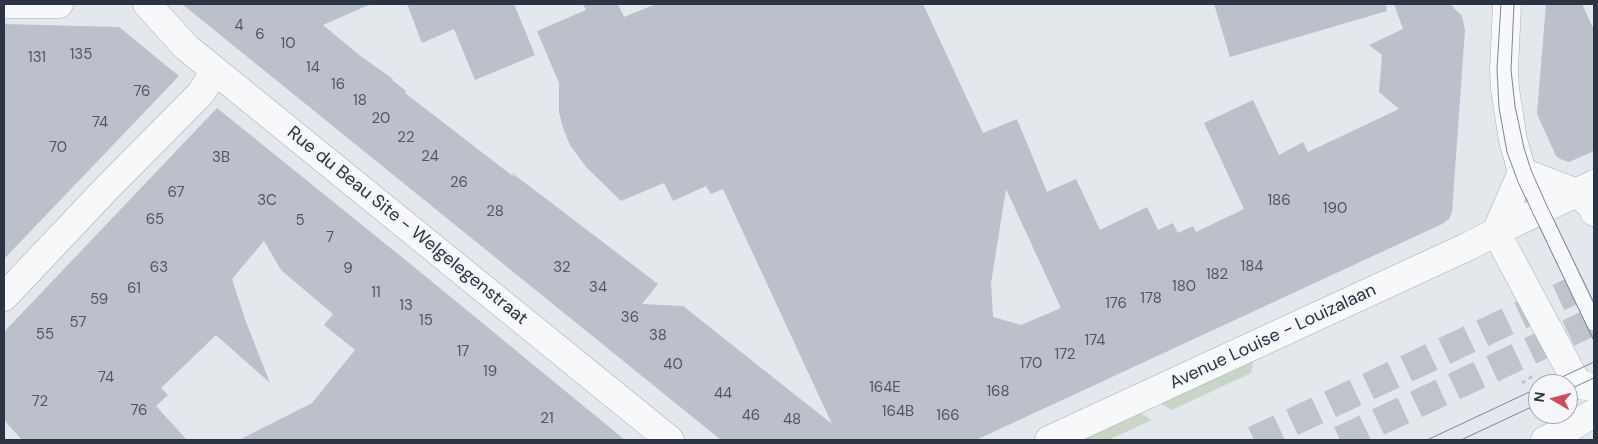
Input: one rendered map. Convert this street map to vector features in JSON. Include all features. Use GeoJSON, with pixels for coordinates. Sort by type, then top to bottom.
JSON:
{"type":"FeatureCollection","features":[{"type":"Feature","properties":{"kind":"street"},"geometry":{"type":"LineString","coordinates":[[4,4],[59,4]]}},
{"type":"Feature","properties":{"kind":"street"},"geometry":{"type":"LineString","coordinates":[[1507,4],[1505,89],[1513,140],[1522,172],[1496,232],[1579,385],[1594,387]]}},
{"type":"Feature","properties":{"kind":"street","name":"Rue du Beau Site - Welgelegenstraat"},"geometry":{"type":"LineString","coordinates":[[150,5],[186,47],[670,440]]}},
{"type":"Feature","properties":{"kind":"street"},"geometry":{"type":"LineString","coordinates":[[4,297],[106,189],[201,93],[216,71]]}},
{"type":"Feature","properties":{"kind":"street"},"geometry":{"type":"LineString","coordinates":[[1522,172],[1585,188],[1594,212]]}},
{"type":"Feature","properties":{"kind":"street","name":"Avenue Louise - Louizalaan"},"geometry":{"type":"LineString","coordinates":[[1049,440],[1469,246],[1585,188]]}},
{"type":"Feature","properties":{"kind":"street"},"geometry":{"type":"LineString","coordinates":[[1545,440],[1563,432],[1594,413]]}},
{"type":"Feature","properties":{"kind":"lane"},"geometry":{"type":"LineString","coordinates":[[1522,172],[1594,323]]}},
{"type":"Feature","properties":{"kind":"green space"},"geometry":{"type":"Polygon","coordinates":[[[1254,358],[1251,373],[1172,410],[1160,403],[1254,358]]]}},
{"type":"Feature","properties":{"kind":"green space"},"geometry":{"type":"Polygon","coordinates":[[[1140,413],[1152,420],[1108,440],[1081,440],[1140,413]]]}},
{"type":"Feature","properties":{"kind":"building"},"geometry":{"type":"Polygon","coordinates":[[[182,4],[371,4],[323,25],[359,55],[393,79],[406,91],[405,93],[658,284],[642,304],[683,306],[832,424],[723,189],[711,194],[706,186],[673,201],[664,183],[621,201],[586,167],[570,145],[559,112],[559,83],[537,31],[586,10],[583,4],[618,4],[624,17],[656,4],[923,4],[983,133],[1017,119],[1047,192],[1076,179],[1100,230],[1147,207],[1158,230],[1173,223],[1178,233],[1193,226],[1196,232],[1244,209],[1204,123],[1253,100],[1279,155],[1303,142],[1308,152],[1399,109],[1379,92],[1382,55],[1369,45],[1403,29],[1394,4],[1450,4],[1462,16],[1465,30],[1452,212],[1449,219],[1442,224],[976,440],[721,440],[182,4]],[[1006,189],[991,283],[993,317],[1021,325],[1061,308],[1006,189]]]}},
{"type":"Feature","properties":{"kind":"building"},"geometry":{"type":"Polygon","coordinates":[[[407,4],[514,4],[535,55],[475,80],[454,29],[422,43],[407,4]]]}},
{"type":"Feature","properties":{"kind":"building"},"geometry":{"type":"Polygon","coordinates":[[[1214,4],[1386,4],[1387,11],[1230,57],[1214,4]]]}},
{"type":"Feature","properties":{"kind":"building"},"geometry":{"type":"Polygon","coordinates":[[[1546,4],[1582,4],[1594,30],[1594,151],[1569,162],[1556,156],[1537,114],[1546,4]]]}},
{"type":"Feature","properties":{"kind":"building"},"geometry":{"type":"Polygon","coordinates":[[[4,24],[119,27],[179,76],[4,259],[4,24]]]}},
{"type":"Feature","properties":{"kind":"building"},"geometry":{"type":"Polygon","coordinates":[[[217,108],[625,440],[239,440],[312,403],[355,350],[324,325],[333,314],[281,270],[264,241],[232,279],[246,322],[270,383],[216,335],[161,388],[168,395],[156,406],[187,440],[22,440],[4,420],[4,332],[217,108]]]}},
{"type":"Feature","properties":{"kind":"tunnel"},"geometry":{"type":"LineString","coordinates":[[1254,440],[1594,281]]}},
{"type":"Feature","properties":{"kind":"tunnel"},"geometry":{"type":"LineString","coordinates":[[1340,440],[1594,321]]}},
{"type":"Feature","properties":{"kind":"tram line"},"geometry":{"type":"LineString","coordinates":[[1501,4],[1497,69],[1499,108],[1507,152],[1518,182],[1594,341]]}},
{"type":"Feature","properties":{"kind":"tram line"},"geometry":{"type":"LineString","coordinates":[[1514,4],[1511,70],[1515,106],[1524,148],[1531,170],[1547,206],[1594,303]]}},
{"type":"Feature","properties":{"kind":"tram line"},"geometry":{"type":"LineString","coordinates":[[1568,374],[1594,362]]}},
{"type":"Feature","properties":{"kind":"tram line"},"geometry":{"type":"LineString","coordinates":[[1578,385],[1594,378]]}},
{"type":"Feature","properties":{"kind":"tram line"},"geometry":{"type":"LineString","coordinates":[[1427,440],[1528,393]]}},
{"type":"Feature","properties":{"kind":"tram line"},"geometry":{"type":"LineString","coordinates":[[1461,440],[1528,409]]}}]}
